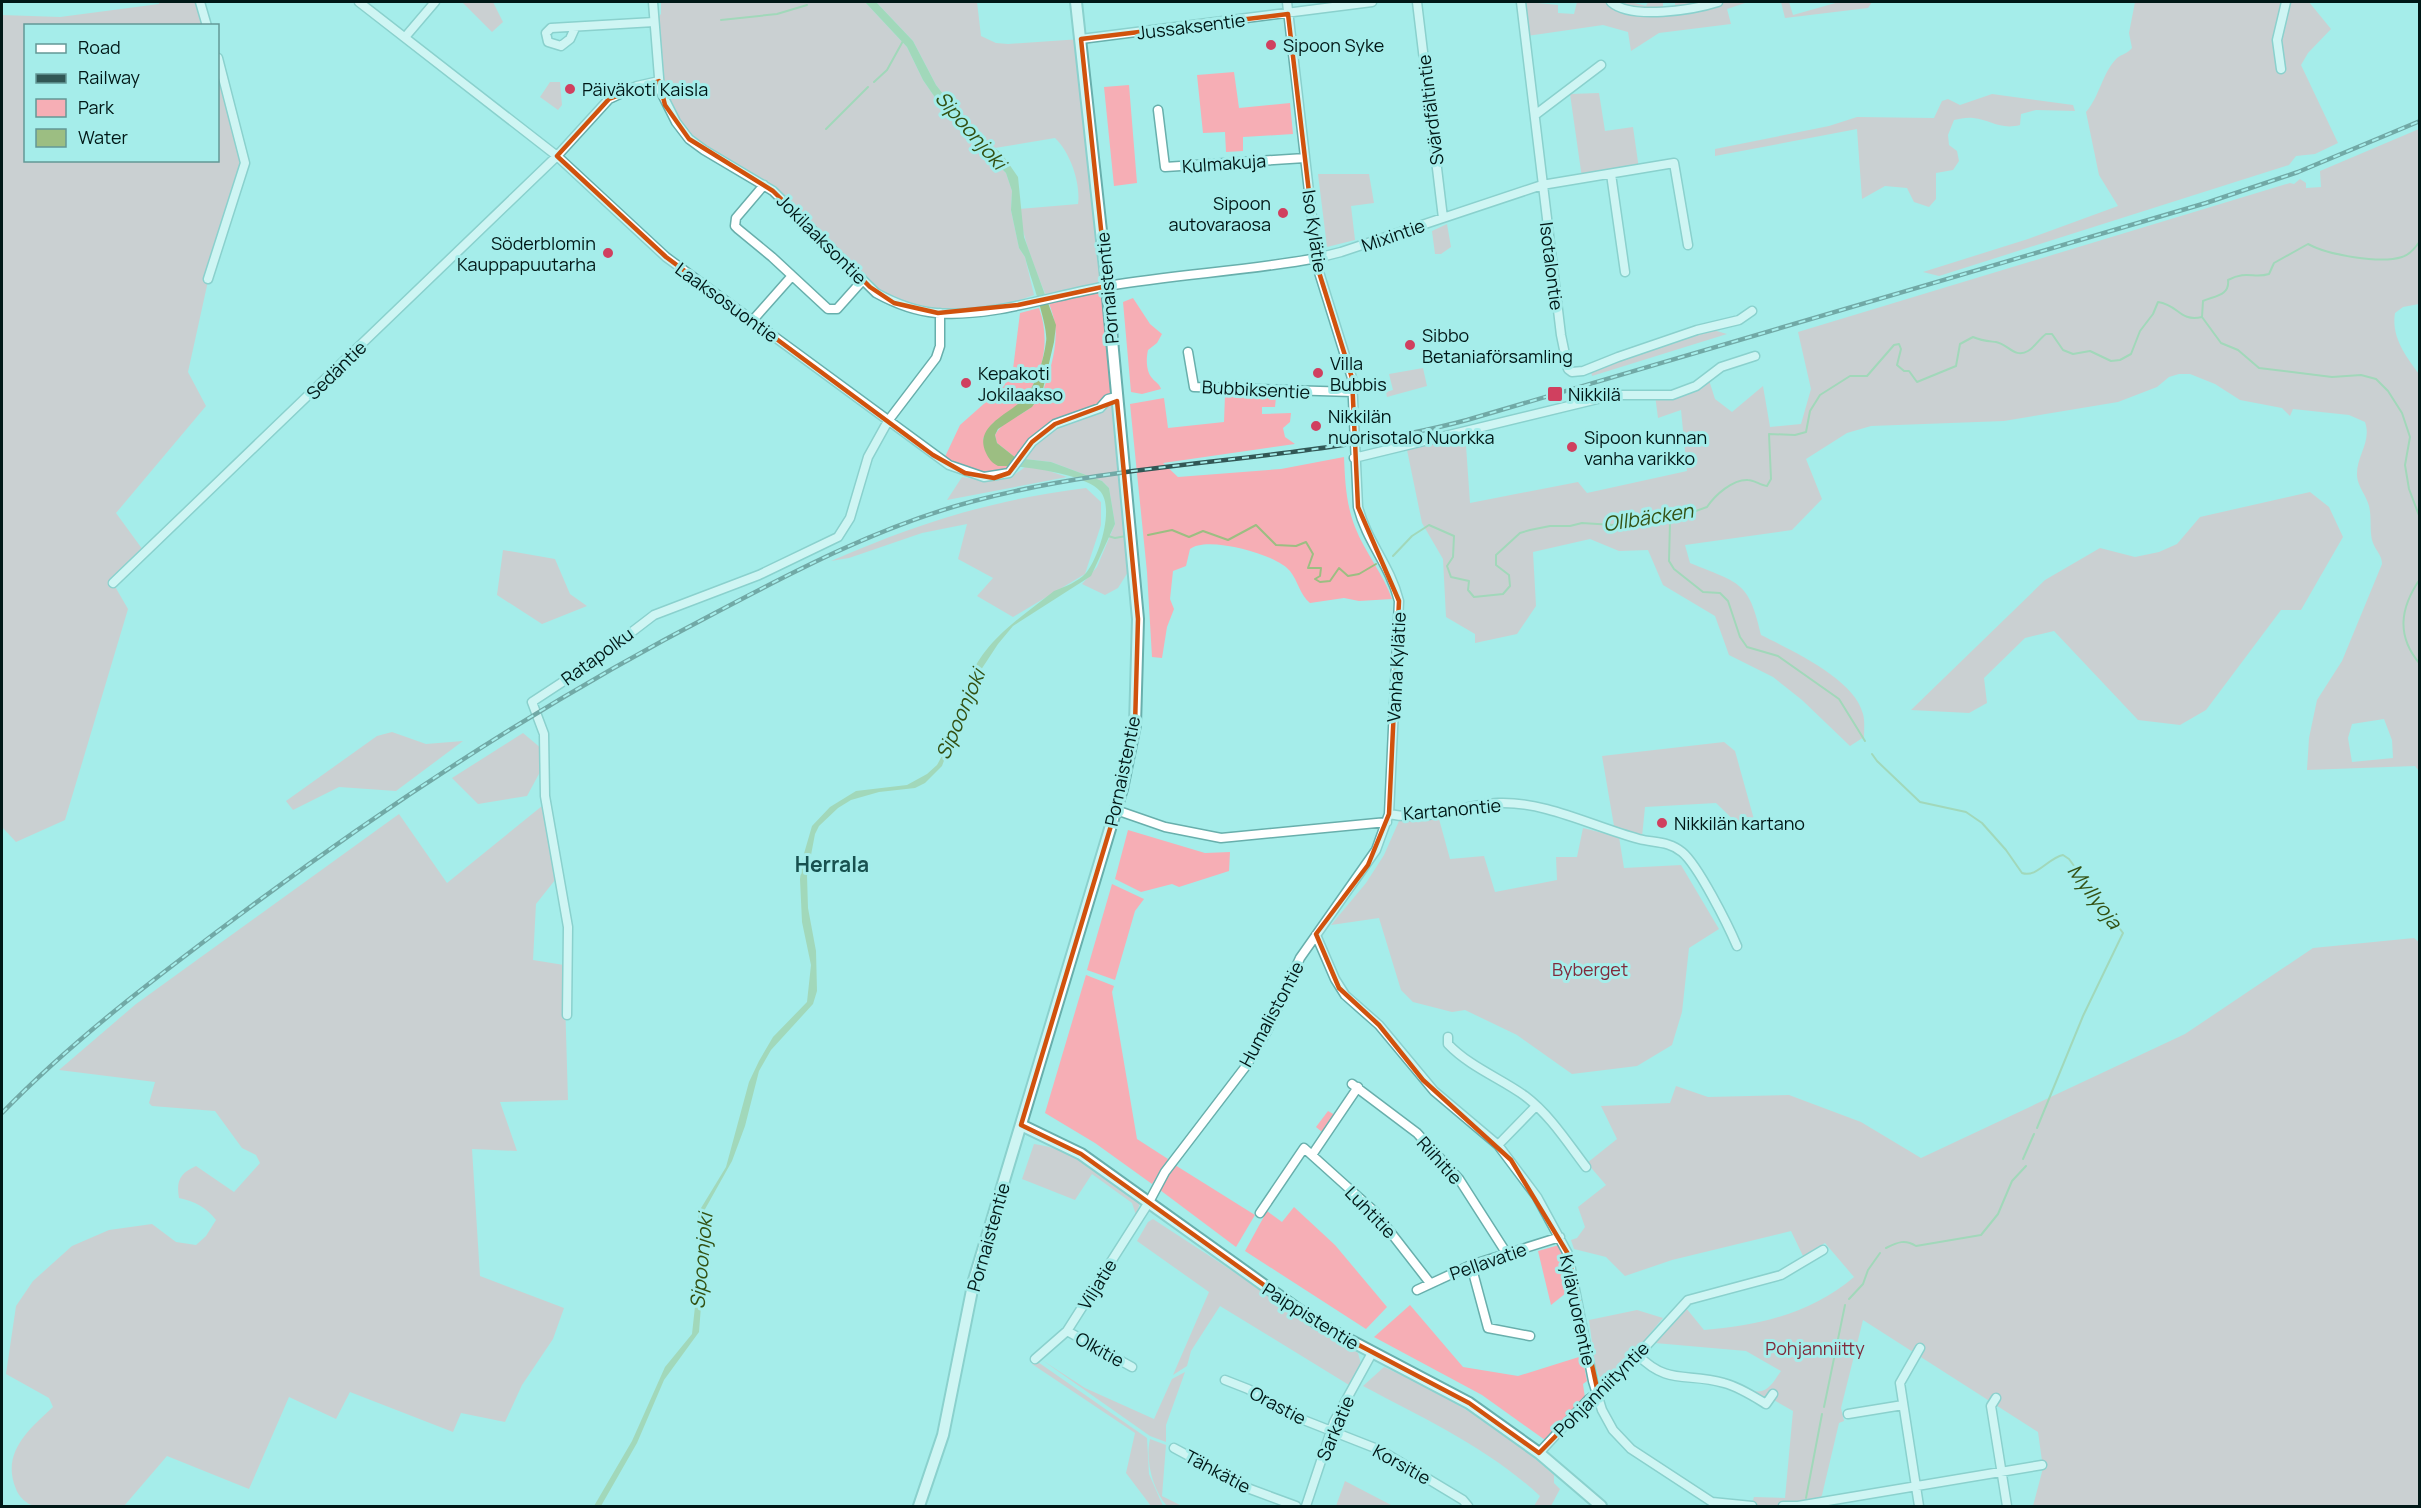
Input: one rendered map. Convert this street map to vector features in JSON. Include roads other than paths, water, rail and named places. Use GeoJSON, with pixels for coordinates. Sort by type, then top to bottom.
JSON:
{"type":"FeatureCollection","features":[{"type":"Feature","properties":{"kind":"street"},"geometry":{"type":"LineString","coordinates":[[200,2],[206,24]]}},
{"type":"Feature","properties":{"kind":"street","name":"Laaksosuontie"},"geometry":{"type":"LineString","coordinates":[[359,2],[406,36],[557,156],[638,233],[888,421],[943,461],[965,473],[994,478],[1009,473],[1032,442],[1055,424],[1101,408],[1108,399],[1116,397]]}},
{"type":"Feature","properties":{"kind":"street"},"geometry":{"type":"LineString","coordinates":[[406,36],[435,2]]}},
{"type":"Feature","properties":{"kind":"street","name":"Jokilaaksontie"},"geometry":{"type":"LineString","coordinates":[[653,2],[659,81],[665,105],[689,139],[764,185],[787,203],[862,281],[894,303],[915,310],[940,313],[1018,305],[1107,286]]}},
{"type":"Feature","properties":{"kind":"street","name":"Iso Kylätie"},"geometry":{"type":"LineString","coordinates":[[1287,2],[1317,258],[1351,373],[1354,458]]}},
{"type":"Feature","properties":{"kind":"street","name":"Jussaksentie"},"geometry":{"type":"LineString","coordinates":[[1082,39],[1372,2]]}},
{"type":"Feature","properties":{"kind":"street","name":"Svärdfältintie"},"geometry":{"type":"LineString","coordinates":[[1417,2],[1443,218]]}},
{"type":"Feature","properties":{"kind":"street","name":"Isotalontie"},"geometry":{"type":"LineString","coordinates":[[1521,2],[1565,362],[1572,372],[1583,371],[1697,330],[1739,320],[1752,311]]}},
{"type":"Feature","properties":{"kind":"street"},"geometry":{"type":"LineString","coordinates":[[1611,2],[1622,9],[1642,13],[1718,2]]}},
{"type":"Feature","properties":{"kind":"street"},"geometry":{"type":"LineString","coordinates":[[2281,69],[2277,40],[2286,2]]}},
{"type":"Feature","properties":{"kind":"street","name":"Pornaistentie"},"geometry":{"type":"LineString","coordinates":[[919,1506],[943,1435],[974,1280],[1116,810],[1135,725],[1139,657],[1138,619],[1107,286],[1077,5]]}},
{"type":"Feature","properties":{"kind":"street"},"geometry":{"type":"LineString","coordinates":[[575,28],[654,22]]}},
{"type":"Feature","properties":{"kind":"street"},"geometry":{"type":"LineString","coordinates":[[208,279],[245,163],[219,62]]}},
{"type":"Feature","properties":{"kind":"street"},"geometry":{"type":"LineString","coordinates":[[1535,115],[1601,65]]}},
{"type":"Feature","properties":{"kind":"street","name":"Sedäntie"},"geometry":{"type":"LineString","coordinates":[[113,583],[557,156],[609,99],[637,86],[659,81]]}},
{"type":"Feature","properties":{"kind":"street","name":"Kulmakuja"},"geometry":{"type":"LineString","coordinates":[[1158,110],[1165,167],[1305,158]]}},
{"type":"Feature","properties":{"kind":"street","name":"Mixintie"},"geometry":{"type":"LineString","coordinates":[[1107,286],[1317,258],[1542,185],[1674,163],[1688,245]]}},
{"type":"Feature","properties":{"kind":"street"},"geometry":{"type":"LineString","coordinates":[[1611,174],[1624,272]]}},
{"type":"Feature","properties":{"kind":"street"},"geometry":{"type":"LineString","coordinates":[[764,185],[736,218],[735,226],[823,307],[837,309],[862,281]]}},
{"type":"Feature","properties":{"kind":"street"},"geometry":{"type":"LineString","coordinates":[[753,320],[791,277]]}},
{"type":"Feature","properties":{"kind":"street"},"geometry":{"type":"LineString","coordinates":[[888,421],[936,358],[940,346],[940,313]]}},
{"type":"Feature","properties":{"kind":"street","name":"Bubbiksentie"},"geometry":{"type":"LineString","coordinates":[[1188,352],[1194,387],[1353,392]]}},
{"type":"Feature","properties":{"kind":"street"},"geometry":{"type":"LineString","coordinates":[[1354,458],[1614,395],[1681,392],[1696,386],[1721,367],[1755,356]]}},
{"type":"Feature","properties":{"kind":"street","name":"Ratapolku"},"geometry":{"type":"LineString","coordinates":[[567,1014],[568,927],[545,796],[544,734],[532,702],[590,664],[654,615],[759,575],[838,537],[850,518],[868,457],[888,421]]}},
{"type":"Feature","properties":{"kind":"street","name":"Vanha Kylätie"},"geometry":{"type":"LineString","coordinates":[[1354,458],[1356,495],[1361,518],[1392,575],[1399,601],[1388,818]]}},
{"type":"Feature","properties":{"kind":"street","name":"Kartanontie"},"geometry":{"type":"LineString","coordinates":[[1116,810],[1165,827],[1221,838],[1388,818],[1417,817],[1479,805],[1514,804],[1549,810],[1642,840],[1670,845],[1690,860],[1737,946]]}},
{"type":"Feature","properties":{"kind":"street","name":"Humalistontie"},"geometry":{"type":"LineString","coordinates":[[1149,1202],[1165,1172],[1229,1090],[1263,1039],[1300,958],[1368,865],[1388,818]]}},
{"type":"Feature","properties":{"kind":"street","name":"Kylävuorentie"},"geometry":{"type":"LineString","coordinates":[[1316,935],[1339,988],[1378,1025],[1434,1091],[1498,1145],[1521,1173],[1560,1237],[1570,1263],[1593,1381],[1602,1410],[1613,1430],[1630,1449],[1712,1502],[1752,1506]]}},
{"type":"Feature","properties":{"kind":"street"},"geometry":{"type":"LineString","coordinates":[[1448,1037],[1448,1044],[1463,1058],[1536,1106],[1552,1122],[1586,1167]]}},
{"type":"Feature","properties":{"kind":"street","name":"Riihitie"},"geometry":{"type":"LineString","coordinates":[[1312,1155],[1355,1086],[1417,1133],[1458,1179],[1507,1254]]}},
{"type":"Feature","properties":{"kind":"street"},"geometry":{"type":"LineString","coordinates":[[1498,1145],[1536,1106]]}},
{"type":"Feature","properties":{"kind":"street","name":"Paippistentie"},"geometry":{"type":"LineString","coordinates":[[1021,1125],[1081,1154],[1290,1306],[1372,1353],[1469,1403],[1539,1453],[1601,1506]]}},
{"type":"Feature","properties":{"kind":"street","name":"Luhtitie"},"geometry":{"type":"LineString","coordinates":[[1260,1213],[1304,1148],[1374,1211],[1430,1283]]}},
{"type":"Feature","properties":{"kind":"street","name":"Viljatie"},"geometry":{"type":"LineString","coordinates":[[1035,1359],[1067,1331],[1149,1202]]}},
{"type":"Feature","properties":{"kind":"street","name":"Pellavatie"},"geometry":{"type":"LineString","coordinates":[[1417,1290],[1471,1265],[1560,1237]]}},
{"type":"Feature","properties":{"kind":"street","name":"Pohjanniityntie"},"geometry":{"type":"LineString","coordinates":[[1539,1453],[1565,1423],[1638,1355],[1688,1300],[1781,1275],[1823,1250]]}},
{"type":"Feature","properties":{"kind":"street"},"geometry":{"type":"LineString","coordinates":[[1471,1265],[1488,1328],[1530,1336]]}},
{"type":"Feature","properties":{"kind":"street","name":"Olkitie"},"geometry":{"type":"LineString","coordinates":[[1067,1331],[1132,1367]]}},
{"type":"Feature","properties":{"kind":"street"},"geometry":{"type":"LineString","coordinates":[[1919,1506],[1900,1383],[1920,1348]]}},
{"type":"Feature","properties":{"kind":"street","name":"Sarkatie"},"geometry":{"type":"LineString","coordinates":[[1306,1506],[1331,1431],[1372,1353]]}},
{"type":"Feature","properties":{"kind":"street"},"geometry":{"type":"LineString","coordinates":[[1638,1355],[1653,1370],[1666,1375],[1725,1383],[1766,1404],[1773,1394]]}},
{"type":"Feature","properties":{"kind":"street","name":"Orastie"},"geometry":{"type":"LineString","coordinates":[[1225,1380],[1331,1431]]}},
{"type":"Feature","properties":{"kind":"street"},"geometry":{"type":"LineString","coordinates":[[1996,1398],[1991,1406],[2007,1506]]}},
{"type":"Feature","properties":{"kind":"street"},"geometry":{"type":"LineString","coordinates":[[1848,1414],[1903,1405]]}},
{"type":"Feature","properties":{"kind":"street","name":"Korsitie"},"geometry":{"type":"LineString","coordinates":[[1331,1431],[1380,1450],[1418,1470],[1463,1500],[1468,1506]]}},
{"type":"Feature","properties":{"kind":"street","name":"Tähkätie"},"geometry":{"type":"LineString","coordinates":[[1174,1448],[1250,1489],[1296,1506]]}},
{"type":"Feature","properties":{"kind":"street"},"geometry":{"type":"LineString","coordinates":[[1783,1506],[1798,1506],[2042,1465]]}},
{"type":"Feature","properties":{"kind":"water","name":"Sipoonjoki"},"geometry":{"type":"Polygon","coordinates":[[[865,2],[876,2],[913,41],[936,85],[968,125],[1002,154],[1018,177],[1024,237],[1056,325],[1042,393],[1032,407],[998,429],[995,435],[997,443],[1016,458],[1051,462],[1102,481],[1109,488],[1115,524],[1091,576],[1013,626],[998,644],[973,682],[942,766],[925,783],[915,788],[879,792],[851,800],[838,808],[819,826],[815,834],[807,876],[808,908],[816,951],[817,991],[813,1004],[771,1050],[759,1071],[745,1126],[732,1161],[704,1211],[702,1221],[705,1254],[699,1332],[664,1380],[637,1443],[601,1506],[594,1506],[632,1441],[665,1367],[692,1334],[698,1279],[698,1213],[726,1167],[749,1082],[759,1061],[773,1037],[807,1002],[811,965],[802,922],[800,879],[803,857],[812,826],[830,807],[856,791],[907,785],[927,774],[937,765],[946,746],[967,683],[984,654],[1004,631],[1028,611],[1054,591],[1075,582],[1086,573],[1096,556],[1104,532],[1106,509],[1104,499],[1100,491],[1092,485],[1067,475],[1021,467],[998,466],[986,453],[983,443],[985,434],[996,420],[1027,395],[1039,370],[1046,342],[1045,325],[1025,257],[1019,248],[1011,210],[1012,191],[1006,173],[945,112],[923,80],[907,47],[865,2]]]}},
{"type":"Feature","properties":{"kind":"waterway"},"geometry":{"type":"LineString","coordinates":[[721,20],[777,14],[807,5]]}},
{"type":"Feature","properties":{"kind":"waterway"},"geometry":{"type":"LineString","coordinates":[[874,82],[887,70],[903,41]]}},
{"type":"Feature","properties":{"kind":"waterway"},"geometry":{"type":"LineString","coordinates":[[826,129],[868,87]]}},
{"type":"Feature","properties":{"kind":"waterway","name":"Ollbäcken"},"geometry":{"type":"LineString","coordinates":[[1393,556],[1412,536],[1429,525],[1454,536],[1453,557],[1447,566],[1451,577],[1469,581],[1468,590],[1474,597],[1503,594],[1510,586],[1509,575],[1496,565],[1496,555],[1520,533],[1550,526],[1570,526],[1582,523],[1613,525],[1667,516],[1682,508],[1693,512],[1707,507],[1720,493],[1736,482],[1750,480],[1767,486],[1771,479],[1769,434],[1795,435],[1806,432],[1810,411],[1820,395],[1850,376],[1867,376],[1894,345],[1899,344],[1901,349],[1897,365],[1904,371],[1909,371],[1917,382],[1956,366],[1960,344],[1973,337],[2000,343],[2023,353],[2046,334],[2052,334],[2063,350],[2073,354],[2090,351],[2111,361],[2120,360],[2131,354],[2140,331],[2153,314],[2158,302],[2188,317],[2202,317],[2203,301],[2224,292],[2228,280],[2245,275],[2269,274],[2274,263],[2308,244],[2341,255],[2368,259],[2392,259],[2405,256],[2420,241]]}},
{"type":"Feature","properties":{"kind":"waterway"},"geometry":{"type":"LineString","coordinates":[[2202,317],[2221,343],[2238,350],[2259,368],[2332,377],[2361,375],[2376,379],[2388,391],[2402,413],[2410,437],[2405,465],[2409,489],[2420,518]]}},
{"type":"Feature","properties":{"kind":"waterway","name":"Myllyoja"},"geometry":{"type":"LineString","coordinates":[[1658,518],[1670,522],[1669,561],[1674,569],[1703,592],[1720,593],[1728,601],[1740,637],[1747,647],[1778,656],[1839,699],[1865,741]]}},
{"type":"Feature","properties":{"kind":"waterway"},"geometry":{"type":"LineString","coordinates":[[1148,535],[1172,530],[1189,537],[1203,531],[1228,540],[1256,525],[1276,545],[1296,546],[1306,542],[1313,554],[1308,568],[1321,568],[1320,576],[1315,579],[1320,582],[1330,581],[1339,568],[1348,576],[1359,574],[1376,564]]}},
{"type":"Feature","properties":{"kind":"waterway"},"geometry":{"type":"LineString","coordinates":[[1108,536],[1115,538],[1126,536]]}},
{"type":"Feature","properties":{"kind":"waterway"},"geometry":{"type":"LineString","coordinates":[[2420,579],[2408,601],[2404,622],[2407,643],[2420,664]]}},
{"type":"Feature","properties":{"kind":"waterway"},"geometry":{"type":"LineString","coordinates":[[2420,687],[2420,694]]}},
{"type":"Feature","properties":{"kind":"waterway","name":"Myllyoja"},"geometry":{"type":"LineString","coordinates":[[1872,754],[1920,802],[1966,812],[1982,823],[2006,850],[2022,873],[2033,873],[2063,855],[2069,859],[2123,933],[2083,1016],[2037,1128]]}},
{"type":"Feature","properties":{"kind":"waterway","name":"Myllyoja"},"geometry":{"type":"LineString","coordinates":[[2023,1159],[2034,1134]]}},
{"type":"Feature","properties":{"kind":"waterway","name":"Myllyoja"},"geometry":{"type":"LineString","coordinates":[[1886,1248],[1901,1242],[1916,1246],[1981,1235],[1998,1214],[2012,1181],[2026,1166]]}},
{"type":"Feature","properties":{"kind":"waterway","name":"Myllyoja"},"geometry":{"type":"LineString","coordinates":[[1849,1299],[1863,1284],[1868,1270],[1880,1253]]}},
{"type":"Feature","properties":{"kind":"waterway","name":"Myllyoja"},"geometry":{"type":"LineString","coordinates":[[1824,1407],[1845,1305]]}},
{"type":"Feature","properties":{"kind":"waterway","name":"Myllyoja"},"geometry":{"type":"LineString","coordinates":[[1806,1498],[1822,1414]]}},
{"type":"Feature","properties":{"kind":"railway"},"geometry":{"type":"LineString","coordinates":[[2,1113],[86,1034],[146,986],[295,874],[411,793],[530,717],[652,646],[778,580],[874,535],[940,511],[1035,487],[1096,476],[1345,445],[1467,420],[2206,203],[2298,172],[2420,121]]}},
{"type":"Feature","properties":{"kind":"place","name":"Sipoon Syke"},"geometry":{"type":"Point","coordinates":[1271,45]}},
{"type":"Feature","properties":{"kind":"place","name":"Päiväkoti Kaisla"},"geometry":{"type":"Point","coordinates":[570,89]}},
{"type":"Feature","properties":{"kind":"place","name":"Sipoon autovaraosa"},"geometry":{"type":"Point","coordinates":[1283,213]}},
{"type":"Feature","properties":{"kind":"place","name":"Söderblomin Kauppapuutarha"},"geometry":{"type":"Point","coordinates":[608,253]}},
{"type":"Feature","properties":{"kind":"place","name":"Sibbo Betaniaförsamling"},"geometry":{"type":"Point","coordinates":[1410,345]}},
{"type":"Feature","properties":{"kind":"place","name":"Villa Bubbis"},"geometry":{"type":"Point","coordinates":[1318,373]}},
{"type":"Feature","properties":{"kind":"place","name":"Kepakoti Jokilaakso"},"geometry":{"type":"Point","coordinates":[966,383]}},
{"type":"Feature","properties":{"kind":"place","name":"Nikkilä"},"geometry":{"type":"Point","coordinates":[1555,394]}},
{"type":"Feature","properties":{"kind":"place","name":"Nikkilän nuorisotalo Nuorkka"},"geometry":{"type":"Point","coordinates":[1316,426]}},
{"type":"Feature","properties":{"kind":"place","name":"Sipoon kunnan vanha varikko"},"geometry":{"type":"Point","coordinates":[1572,447]}},
{"type":"Feature","properties":{"kind":"place","name":"Nikkilän kartano"},"geometry":{"type":"Point","coordinates":[1662,823]}},
{"type":"Feature","properties":{"kind":"district","name":"Herrala"},"geometry":{"type":"Point","coordinates":[832,864]}},
{"type":"Feature","properties":{"kind":"park label","name":"Byberget"},"geometry":{"type":"Point","coordinates":[1590,969]}},
{"type":"Feature","properties":{"kind":"park label","name":"Pohjanniitty"},"geometry":{"type":"Point","coordinates":[1815,1348]}}]}
